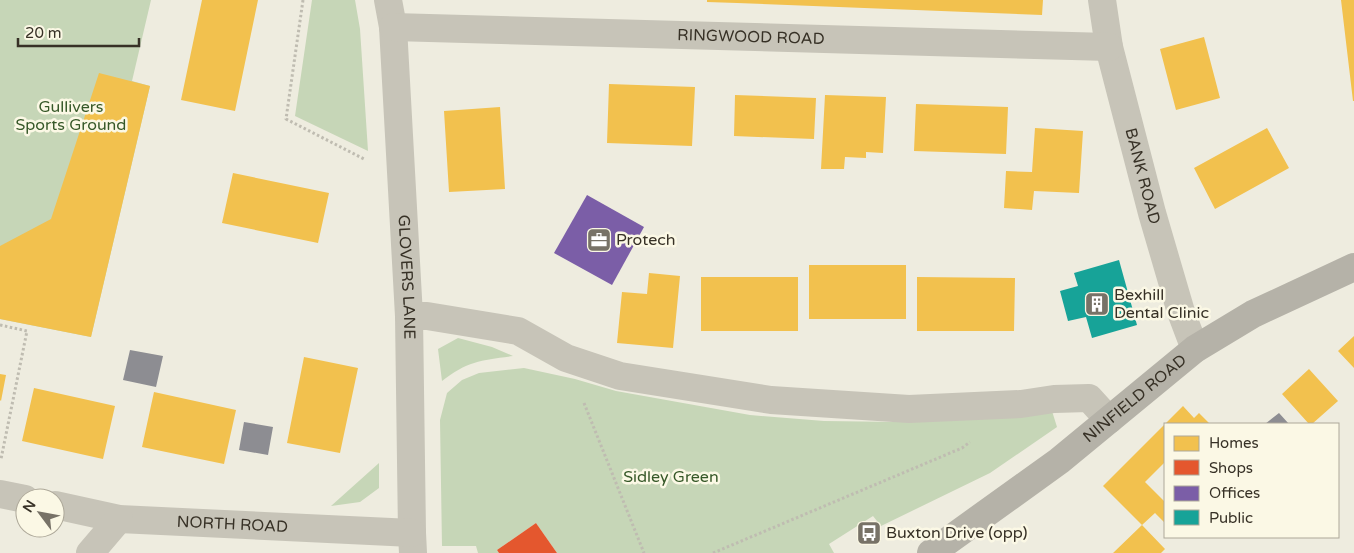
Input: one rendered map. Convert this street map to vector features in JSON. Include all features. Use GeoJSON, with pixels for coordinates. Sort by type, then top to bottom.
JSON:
{"type":"FeatureCollection","features":[{"type":"Feature","properties":{"kind":"main road","name":"NINFIELD ROAD"},"geometry":{"type":"LineString","coordinates":[[931,553],[1059,461],[1195,349],[1253,314],[1354,267]]}},
{"type":"Feature","properties":{"kind":"street","name":"GLOVERS LANE"},"geometry":{"type":"LineString","coordinates":[[388,0],[393,27],[409,316],[412,543]]}},
{"type":"Feature","properties":{"kind":"street","name":"BANK ROAD"},"geometry":{"type":"LineString","coordinates":[[1102,0],[1109,47],[1152,213],[1181,312],[1195,349]]}},
{"type":"Feature","properties":{"kind":"street","name":"RINGWOOD ROAD"},"geometry":{"type":"LineString","coordinates":[[393,27],[1109,47]]}},
{"type":"Feature","properties":{"kind":"street"},"geometry":{"type":"LineString","coordinates":[[409,316],[427,316],[518,331],[566,358],[620,376],[771,400],[909,409],[1020,404],[1054,399],[1089,398],[1109,420]]}},
{"type":"Feature","properties":{"kind":"street"},"geometry":{"type":"LineString","coordinates":[[0,494],[15,497]]}},
{"type":"Feature","properties":{"kind":"street","name":"NORTH ROAD"},"geometry":{"type":"LineString","coordinates":[[65,507],[119,519],[412,543]]}},
{"type":"Feature","properties":{"kind":"street"},"geometry":{"type":"LineString","coordinates":[[90,553],[119,519]]}},
{"type":"Feature","properties":{"kind":"path"},"geometry":{"type":"LineString","coordinates":[[303,0],[286,119],[401,177]]}},
{"type":"Feature","properties":{"kind":"path"},"geometry":{"type":"LineString","coordinates":[[0,325],[28,331],[0,464]]}},
{"type":"Feature","properties":{"kind":"path"},"geometry":{"type":"LineString","coordinates":[[566,358],[644,553]]}},
{"type":"Feature","properties":{"kind":"path"},"geometry":{"type":"LineString","coordinates":[[713,553],[962,448],[977,437]]}},
{"type":"Feature","properties":{"kind":"green space","name":"Gullivers Sports Ground"},"geometry":{"type":"Polygon","coordinates":[[[0,0],[151,0],[132,81],[150,86],[91,337],[0,319],[0,0]]]}},
{"type":"Feature","properties":{"kind":"green space"},"geometry":{"type":"Polygon","coordinates":[[[312,0],[355,0],[360,29],[368,151],[295,116],[312,0]]]}},
{"type":"Feature","properties":{"kind":"green space"},"geometry":{"type":"Polygon","coordinates":[[[458,338],[492,347],[513,356],[475,362],[459,369],[442,381],[438,349],[458,338]]]}},
{"type":"Feature","properties":{"kind":"green space","name":"Sidley Green"},"geometry":{"type":"Polygon","coordinates":[[[524,368],[575,379],[616,391],[750,415],[824,421],[900,422],[976,419],[1052,411],[1057,427],[990,473],[881,526],[873,516],[829,544],[834,553],[557,553],[536,523],[497,550],[499,553],[478,553],[476,546],[442,546],[440,420],[447,393],[462,380],[479,373],[524,368]]]}},
{"type":"Feature","properties":{"kind":"green space"},"geometry":{"type":"Polygon","coordinates":[[[379,463],[379,488],[360,502],[331,506],[379,463]]]}},
{"type":"Feature","properties":{"kind":"building: Homes"},"geometry":{"type":"Polygon","coordinates":[[[202,0],[258,0],[235,111],[181,100],[202,0]]]}},
{"type":"Feature","properties":{"kind":"building: Homes"},"geometry":{"type":"Polygon","coordinates":[[[707,0],[1043,0],[1042,15],[707,2],[707,0]]]}},
{"type":"Feature","properties":{"kind":"building: Homes"},"geometry":{"type":"Polygon","coordinates":[[[1341,0],[1354,0],[1354,101],[1353,101],[1341,0]]]}},
{"type":"Feature","properties":{"kind":"building: Homes"},"geometry":{"type":"Polygon","coordinates":[[[1204,37],[1220,98],[1176,110],[1160,49],[1204,37]]]}},
{"type":"Feature","properties":{"kind":"building: Homes"},"geometry":{"type":"Polygon","coordinates":[[[99,73],[150,86],[91,337],[0,319],[0,246],[51,219],[99,73]]]}},
{"type":"Feature","properties":{"kind":"building: Homes"},"geometry":{"type":"Polygon","coordinates":[[[609,84],[695,87],[692,146],[607,143],[609,84]]]}},
{"type":"Feature","properties":{"kind":"building: Homes"},"geometry":{"type":"Polygon","coordinates":[[[735,95],[816,98],[814,139],[734,136],[735,95]]]}},
{"type":"Feature","properties":{"kind":"building: Homes"},"geometry":{"type":"Polygon","coordinates":[[[825,95],[886,97],[883,153],[866,152],[866,158],[845,157],[844,169],[821,169],[825,95]]]}},
{"type":"Feature","properties":{"kind":"building: Homes"},"geometry":{"type":"Polygon","coordinates":[[[916,104],[1008,107],[1006,154],[914,151],[916,104]]]}},
{"type":"Feature","properties":{"kind":"building: Homes"},"geometry":{"type":"Polygon","coordinates":[[[500,107],[505,189],[449,192],[444,111],[500,107]]]}},
{"type":"Feature","properties":{"kind":"building: Homes"},"geometry":{"type":"Polygon","coordinates":[[[1035,128],[1083,131],[1079,193],[1034,191],[1032,210],[1004,208],[1006,171],[1032,172],[1035,128]]]}},
{"type":"Feature","properties":{"kind":"building: Homes"},"geometry":{"type":"Polygon","coordinates":[[[1267,128],[1289,168],[1215,209],[1194,168],[1267,128]]]}},
{"type":"Feature","properties":{"kind":"building: Homes"},"geometry":{"type":"Polygon","coordinates":[[[233,173],[329,193],[318,243],[222,223],[233,173]]]}},
{"type":"Feature","properties":{"kind":"building: Homes"},"geometry":{"type":"Polygon","coordinates":[[[809,265],[906,265],[906,319],[809,319],[809,265]]]}},
{"type":"Feature","properties":{"kind":"building: Homes"},"geometry":{"type":"Polygon","coordinates":[[[649,273],[680,276],[673,348],[617,343],[622,292],[647,294],[649,273]]]}},
{"type":"Feature","properties":{"kind":"building: Homes"},"geometry":{"type":"Polygon","coordinates":[[[701,277],[798,277],[798,331],[701,331],[701,277]]]}},
{"type":"Feature","properties":{"kind":"building: Homes"},"geometry":{"type":"Polygon","coordinates":[[[917,277],[1015,278],[1014,331],[917,331],[917,277]]]}},
{"type":"Feature","properties":{"kind":"building: Homes"},"geometry":{"type":"Polygon","coordinates":[[[1354,336],[1354,368],[1338,351],[1354,336]]]}},
{"type":"Feature","properties":{"kind":"building: Homes"},"geometry":{"type":"Polygon","coordinates":[[[304,357],[358,368],[340,453],[287,443],[304,357]]]}},
{"type":"Feature","properties":{"kind":"building: Homes"},"geometry":{"type":"Polygon","coordinates":[[[1309,369],[1338,401],[1313,423],[1308,423],[1282,394],[1309,369]]]}},
{"type":"Feature","properties":{"kind":"building: Homes"},"geometry":{"type":"Polygon","coordinates":[[[0,374],[6,375],[1,401],[0,400],[0,374]]]}},
{"type":"Feature","properties":{"kind":"building: Homes"},"geometry":{"type":"Polygon","coordinates":[[[34,388],[115,406],[103,459],[22,441],[34,388]]]}},
{"type":"Feature","properties":{"kind":"building: Homes"},"geometry":{"type":"Polygon","coordinates":[[[154,392],[236,410],[224,464],[142,447],[154,392]]]}},
{"type":"Feature","properties":{"kind":"building: Homes"},"geometry":{"type":"Polygon","coordinates":[[[1183,406],[1194,418],[1199,413],[1209,423],[1166,423],[1183,406]]]}},
{"type":"Feature","properties":{"kind":"building: Homes"},"geometry":{"type":"Polygon","coordinates":[[[1164,425],[1164,463],[1145,482],[1164,501],[1164,522],[1155,513],[1142,525],[1103,486],[1164,425]]]}},
{"type":"Feature","properties":{"kind":"building: Homes"},"geometry":{"type":"Polygon","coordinates":[[[1142,525],[1165,549],[1161,553],[1113,553],[1142,525]]]}},
{"type":"Feature","properties":{"kind":"building: Shops"},"geometry":{"type":"Polygon","coordinates":[[[536,523],[557,553],[499,553],[497,550],[536,523]]]}},
{"type":"Feature","properties":{"kind":"building: Offices","name":"Protech"},"geometry":{"type":"Polygon","coordinates":[[[587,195],[644,227],[612,285],[554,253],[587,195]]]}},
{"type":"Feature","properties":{"kind":"building: Public","name":"Bexhill Dental Clinic"},"geometry":{"type":"Polygon","coordinates":[[[1119,260],[1137,325],[1092,338],[1086,317],[1068,321],[1060,291],[1078,286],[1074,273],[1119,260]]]}},
{"type":"Feature","properties":{"kind":"building: Industry"},"geometry":{"type":"Polygon","coordinates":[[[130,350],[163,356],[156,387],[123,380],[130,350]]]}},
{"type":"Feature","properties":{"kind":"building: Industry"},"geometry":{"type":"Polygon","coordinates":[[[1279,413],[1288,423],[1266,423],[1279,413]]]}},
{"type":"Feature","properties":{"kind":"building: Industry"},"geometry":{"type":"Polygon","coordinates":[[[244,422],[273,427],[268,455],[239,450],[244,422]]]}},
{"type":"Feature","properties":{"kind":"place","name":"Protech"},"geometry":{"type":"Point","coordinates":[599,240]}},
{"type":"Feature","properties":{"kind":"place","name":"Bexhill Dental Clinic"},"geometry":{"type":"Point","coordinates":[1097,304]}},
{"type":"Feature","properties":{"kind":"place","name":"Buxton Drive (opp)"},"geometry":{"type":"Point","coordinates":[869,533]}}]}
